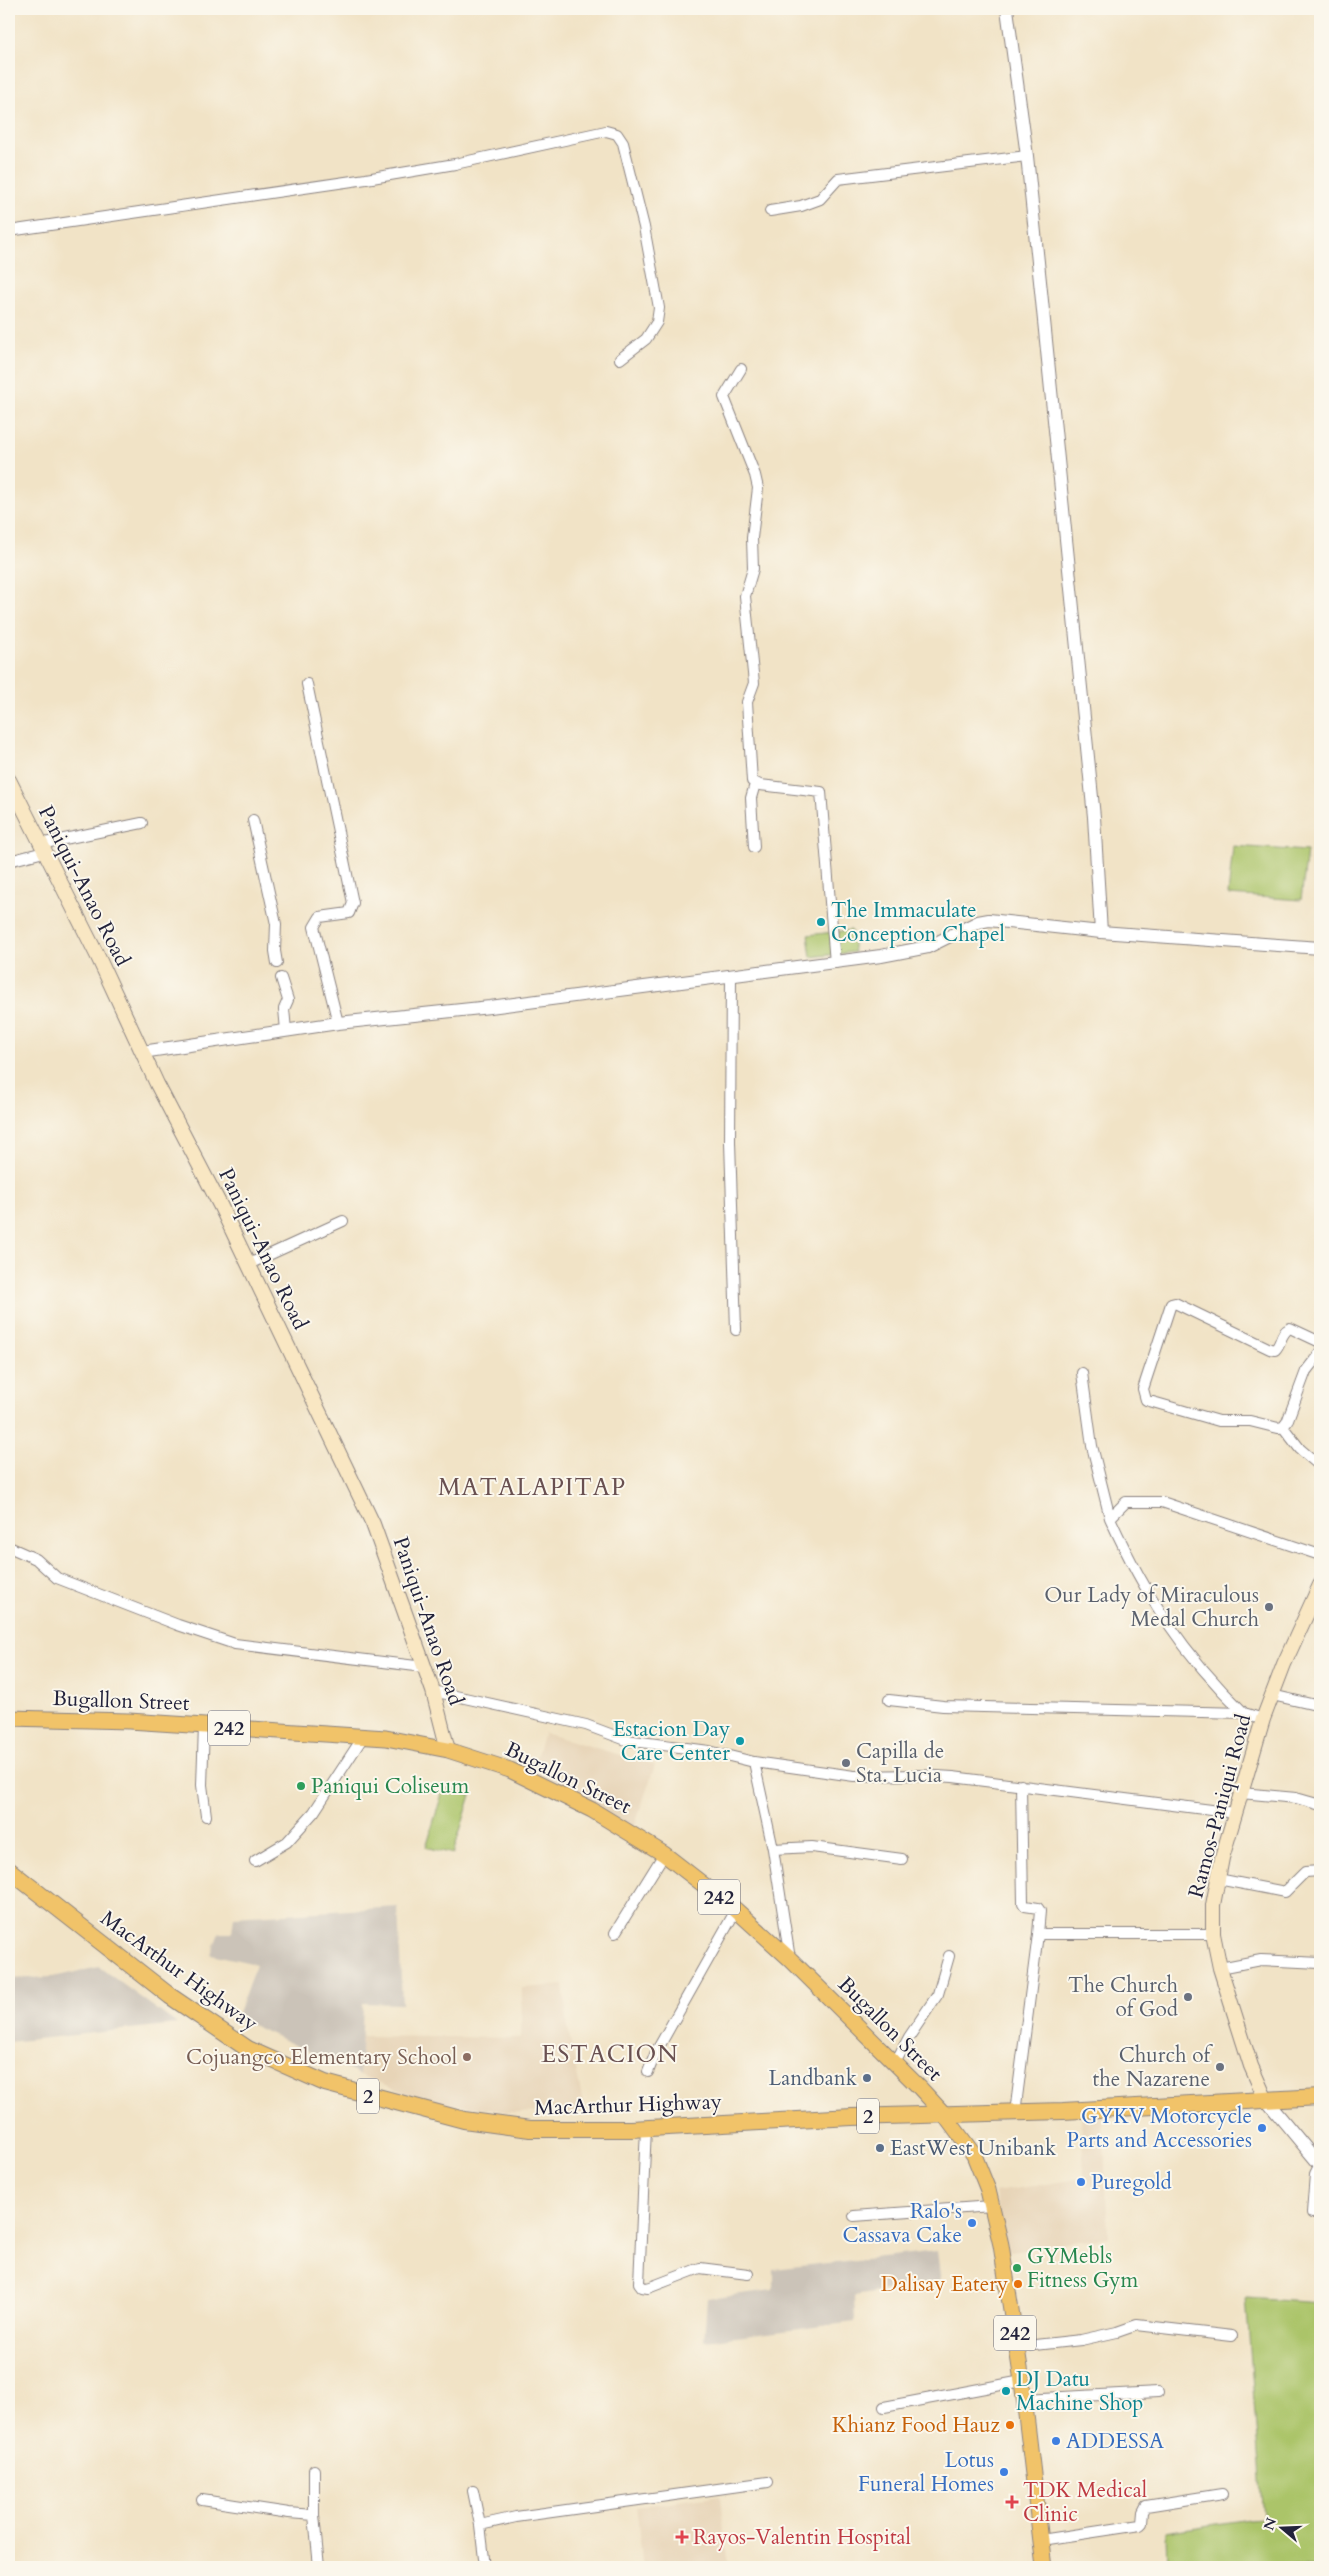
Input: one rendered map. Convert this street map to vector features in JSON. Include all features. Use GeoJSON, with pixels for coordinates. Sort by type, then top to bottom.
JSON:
{"type":"FeatureCollection","features":[{"type":"Feature","properties":{"kind":"highway","name":"MacArthur Highway"},"geometry":{"type":"LineString","coordinates":[[9,1870],[198,2017],[248,2049],[309,2077],[421,2111],[488,2124],[559,2130],[646,2128],[943,2113],[1015,2113],[1320,2097]]}},
{"type":"Feature","properties":{"kind":"main road","name":"Paniqui-Anao Road"},"geometry":{"type":"LineString","coordinates":[[9,780],[99,959],[142,1052],[249,1264],[373,1524],[433,1691],[448,1750]]}},
{"type":"Feature","properties":{"kind":"main road","name":"Ramos-Paniqui Road"},"geometry":{"type":"LineString","coordinates":[[1266,2100],[1251,2066],[1220,1968],[1212,1920],[1218,1879],[1235,1813],[1263,1719],[1320,1585]]}},
{"type":"Feature","properties":{"kind":"main road","name":"Bugallon Street"},"geometry":{"type":"LineString","coordinates":[[9,1718],[204,1726],[408,1741],[448,1750],[493,1764],[528,1778],[592,1810],[664,1854],[736,1910],[790,1959],[943,2113]]}},
{"type":"Feature","properties":{"kind":"main road","name":"242"},"geometry":{"type":"LineString","coordinates":[[943,2113],[974,2155],[992,2206],[1001,2245],[1022,2381],[1044,2567]]}},
{"type":"Feature","properties":{"kind":"street"},"geometry":{"type":"LineString","coordinates":[[1007,9],[1026,156],[1094,817],[1101,932]]}},
{"type":"Feature","properties":{"kind":"street"},"geometry":{"type":"LineString","coordinates":[[9,231],[366,179],[455,164],[606,131],[617,134],[624,143],[644,227],[659,308],[657,322],[646,339],[620,359]]}},
{"type":"Feature","properties":{"kind":"street"},"geometry":{"type":"LineString","coordinates":[[770,211],[801,206],[820,199],[838,179],[1026,156]]}},
{"type":"Feature","properties":{"kind":"street"},"geometry":{"type":"LineString","coordinates":[[741,369],[725,394],[724,401],[747,454],[758,488],[752,538],[753,568],[745,596],[754,683],[747,702],[752,781],[755,784],[751,798],[754,847]]}},
{"type":"Feature","properties":{"kind":"street"},"geometry":{"type":"LineString","coordinates":[[306,684],[353,903],[349,913],[320,917],[314,927],[338,1023]]}},
{"type":"Feature","properties":{"kind":"street"},"geometry":{"type":"LineString","coordinates":[[755,784],[817,791],[823,796],[834,963]]}},
{"type":"Feature","properties":{"kind":"street"},"geometry":{"type":"LineString","coordinates":[[253,820],[276,924],[275,951],[277,962]]}},
{"type":"Feature","properties":{"kind":"street"},"geometry":{"type":"LineString","coordinates":[[9,861],[42,848],[142,823]]}},
{"type":"Feature","properties":{"kind":"street"},"geometry":{"type":"LineString","coordinates":[[142,1052],[338,1023],[462,1011],[834,963],[928,947],[978,922],[989,920],[1101,932],[1320,948]]}},
{"type":"Feature","properties":{"kind":"street"},"geometry":{"type":"LineString","coordinates":[[731,977],[730,1142],[736,1330]]}},
{"type":"Feature","properties":{"kind":"street"},"geometry":{"type":"LineString","coordinates":[[281,978],[288,1000],[284,1009],[286,1030]]}},
{"type":"Feature","properties":{"kind":"street"},"geometry":{"type":"LineString","coordinates":[[249,1264],[343,1221]]}},
{"type":"Feature","properties":{"kind":"street"},"geometry":{"type":"LineString","coordinates":[[1320,1342],[1290,1328],[1284,1332],[1278,1347],[1275,1350],[1270,1349],[1176,1303],[1169,1307],[1143,1389],[1143,1395],[1146,1400],[1219,1422],[1250,1421],[1278,1428],[1283,1427],[1287,1422],[1306,1371],[1320,1353]]}},
{"type":"Feature","properties":{"kind":"street"},"geometry":{"type":"LineString","coordinates":[[1082,1373],[1092,1446],[1110,1518],[1133,1568],[1172,1633],[1244,1713]]}},
{"type":"Feature","properties":{"kind":"street"},"geometry":{"type":"LineString","coordinates":[[1283,1427],[1300,1449],[1320,1466]]}},
{"type":"Feature","properties":{"kind":"street"},"geometry":{"type":"LineString","coordinates":[[1110,1518],[1126,1502],[1162,1502],[1320,1555]]}},
{"type":"Feature","properties":{"kind":"street"},"geometry":{"type":"LineString","coordinates":[[9,1547],[36,1559],[57,1578],[178,1625],[235,1644],[424,1667]]}},
{"type":"Feature","properties":{"kind":"street"},"geometry":{"type":"LineString","coordinates":[[433,1691],[586,1725],[626,1740],[709,1751],[754,1762],[854,1776],[920,1775],[1235,1813]]}},
{"type":"Feature","properties":{"kind":"street"},"geometry":{"type":"LineString","coordinates":[[1272,1695],[1320,1706]]}},
{"type":"Feature","properties":{"kind":"street"},"geometry":{"type":"LineString","coordinates":[[889,1700],[943,1706],[1244,1713],[1263,1719]]}},
{"type":"Feature","properties":{"kind":"street"},"geometry":{"type":"LineString","coordinates":[[204,1726],[202,1785],[206,1816]]}},
{"type":"Feature","properties":{"kind":"street"},"geometry":{"type":"LineString","coordinates":[[255,1861],[287,1842],[314,1812],[363,1737]]}},
{"type":"Feature","properties":{"kind":"street"},"geometry":{"type":"LineString","coordinates":[[754,1762],[773,1849],[790,1959]]}},
{"type":"Feature","properties":{"kind":"street"},"geometry":{"type":"LineString","coordinates":[[1015,2113],[1040,1912],[1038,1908],[1025,1906],[1023,1902],[1021,1786]]}},
{"type":"Feature","properties":{"kind":"street"},"geometry":{"type":"LineString","coordinates":[[1242,1793],[1296,1798],[1317,1804]]}},
{"type":"Feature","properties":{"kind":"street"},"geometry":{"type":"LineString","coordinates":[[773,1849],[812,1847],[902,1859]]}},
{"type":"Feature","properties":{"kind":"street"},"geometry":{"type":"LineString","coordinates":[[616,1933],[664,1854]]}},
{"type":"Feature","properties":{"kind":"street"},"geometry":{"type":"LineString","coordinates":[[1218,1879],[1286,1892],[1305,1872],[1320,1871]]}},
{"type":"Feature","properties":{"kind":"street"},"geometry":{"type":"LineString","coordinates":[[648,2072],[656,2052],[736,1910]]}},
{"type":"Feature","properties":{"kind":"street"},"geometry":{"type":"LineString","coordinates":[[1038,1934],[1213,1934]]}},
{"type":"Feature","properties":{"kind":"street"},"geometry":{"type":"LineString","coordinates":[[895,2063],[909,2037],[938,1994],[949,1956]]}},
{"type":"Feature","properties":{"kind":"street"},"geometry":{"type":"LineString","coordinates":[[1220,1968],[1261,1960],[1320,1963]]}},
{"type":"Feature","properties":{"kind":"street"},"geometry":{"type":"LineString","coordinates":[[1266,2100],[1320,2164],[1315,2174],[1312,2213]]}},
{"type":"Feature","properties":{"kind":"street"},"geometry":{"type":"LineString","coordinates":[[646,2128],[639,2284],[642,2287],[648,2288],[700,2268],[748,2274]]}},
{"type":"Feature","properties":{"kind":"street"},"geometry":{"type":"LineString","coordinates":[[854,2216],[992,2206]]}},
{"type":"Feature","properties":{"kind":"street"},"geometry":{"type":"LineString","coordinates":[[1017,2347],[1080,2340],[1117,2332],[1137,2324],[1232,2336]]}},
{"type":"Feature","properties":{"kind":"street"},"geometry":{"type":"LineString","coordinates":[[884,2407],[1022,2381]]}},
{"type":"Feature","properties":{"kind":"street"},"geometry":{"type":"LineString","coordinates":[[1024,2399],[1158,2392]]}},
{"type":"Feature","properties":{"kind":"street"},"geometry":{"type":"LineString","coordinates":[[314,2470],[314,2514],[319,2567]]}},
{"type":"Feature","properties":{"kind":"street"},"geometry":{"type":"LineString","coordinates":[[480,2525],[516,2517],[768,2482]]}},
{"type":"Feature","properties":{"kind":"street"},"geometry":{"type":"LineString","coordinates":[[473,2491],[480,2525],[485,2567]]}},
{"type":"Feature","properties":{"kind":"street"},"geometry":{"type":"LineString","coordinates":[[1041,2540],[1140,2525],[1146,2506],[1222,2494]]}},
{"type":"Feature","properties":{"kind":"street"},"geometry":{"type":"LineString","coordinates":[[202,2500],[289,2514],[314,2514]]}},
{"type":"Feature","properties":{"kind":"shaded area"},"geometry":{"type":"Polygon","coordinates":[[[544,1733],[655,1765],[634,1828],[530,1775],[544,1733]]]}},
{"type":"Feature","properties":{"kind":"shaded area"},"geometry":{"type":"Polygon","coordinates":[[[398,1907],[402,2004],[363,2003],[360,2075],[236,2018],[256,1964],[211,1954],[219,1933],[232,1933],[234,1917],[398,1907]]]}},
{"type":"Feature","properties":{"kind":"shaded area"},"geometry":{"type":"Polygon","coordinates":[[[99,1967],[177,2024],[9,2042],[9,1979],[53,1977],[99,1967]]]}},
{"type":"Feature","properties":{"kind":"shaded area","name":"Cojuangco Elementary School"},"geometry":{"type":"Polygon","coordinates":[[[563,1985],[568,2028],[585,2114],[508,2112],[449,2104],[406,2093],[360,2075],[361,2036],[521,2038],[522,1988],[563,1985]]]}},
{"type":"Feature","properties":{"kind":"shaded area","name":"Puregold"},"geometry":{"type":"Polygon","coordinates":[[[1103,2117],[1108,2237],[1005,2252],[995,2192],[1084,2178],[1081,2118],[1103,2117]]]}},
{"type":"Feature","properties":{"kind":"shaded area"},"geometry":{"type":"Polygon","coordinates":[[[937,2251],[941,2282],[854,2296],[855,2322],[704,2341],[707,2298],[773,2290],[773,2269],[937,2251]]]}},
{"type":"Feature","properties":{"kind":"shaded area","name":"Rayos-Valentin Hospital"},"geometry":{"type":"Polygon","coordinates":[[[720,2495],[728,2567],[643,2567],[636,2507],[720,2495]]]}},
{"type":"Feature","properties":{"kind":"green space"},"geometry":{"type":"Polygon","coordinates":[[[1233,846],[1307,851],[1301,900],[1228,895],[1233,846]]]}},
{"type":"Feature","properties":{"kind":"green space"},"geometry":{"type":"Polygon","coordinates":[[[851,930],[854,952],[811,957],[808,935],[851,930]]]}},
{"type":"Feature","properties":{"kind":"green space"},"geometry":{"type":"Polygon","coordinates":[[[444,1787],[471,1795],[453,1854],[426,1847],[444,1787]]]}},
{"type":"Feature","properties":{"kind":"green space"},"geometry":{"type":"Polygon","coordinates":[[[1246,2298],[1320,2303],[1320,2567],[1167,2567],[1166,2532],[1263,2518],[1246,2298]]]}},
{"type":"Feature","properties":{"kind":"place","name":"The Immaculate Conception Chapel"},"geometry":{"type":"Point","coordinates":[821,922]}},
{"type":"Feature","properties":{"kind":"place","name":"Our Lady of Miraculous Medal Church"},"geometry":{"type":"Point","coordinates":[1269,1607]}},
{"type":"Feature","properties":{"kind":"place","name":"Estacion Day Care Center"},"geometry":{"type":"Point","coordinates":[740,1741]}},
{"type":"Feature","properties":{"kind":"place","name":"Capilla de Sta. Lucia"},"geometry":{"type":"Point","coordinates":[846,1763]}},
{"type":"Feature","properties":{"kind":"place","name":"Paniqui Coliseum"},"geometry":{"type":"Point","coordinates":[301,1786]}},
{"type":"Feature","properties":{"kind":"place","name":"The Church of God"},"geometry":{"type":"Point","coordinates":[1188,1997]}},
{"type":"Feature","properties":{"kind":"place","name":"Cojuangco Elementary School"},"geometry":{"type":"Point","coordinates":[467,2057]}},
{"type":"Feature","properties":{"kind":"place","name":"Church of the Nazarene"},"geometry":{"type":"Point","coordinates":[1220,2067]}},
{"type":"Feature","properties":{"kind":"place","name":"Landbank"},"geometry":{"type":"Point","coordinates":[867,2078]}},
{"type":"Feature","properties":{"kind":"place","name":"GYKV Motorcycle Parts and Accessories"},"geometry":{"type":"Point","coordinates":[1262,2128]}},
{"type":"Feature","properties":{"kind":"place","name":"EastWest Unibank"},"geometry":{"type":"Point","coordinates":[880,2148]}},
{"type":"Feature","properties":{"kind":"place","name":"Puregold"},"geometry":{"type":"Point","coordinates":[1081,2182]}},
{"type":"Feature","properties":{"kind":"place","name":"Ralo's Cassava Cake"},"geometry":{"type":"Point","coordinates":[972,2223]}},
{"type":"Feature","properties":{"kind":"place","name":"GYMebls Fitness Gym"},"geometry":{"type":"Point","coordinates":[1017,2268]}},
{"type":"Feature","properties":{"kind":"place","name":"Dalisay Eatery"},"geometry":{"type":"Point","coordinates":[1018,2284]}},
{"type":"Feature","properties":{"kind":"place","name":"DJ Datu Machine Shop"},"geometry":{"type":"Point","coordinates":[1006,2391]}},
{"type":"Feature","properties":{"kind":"place","name":"Khianz Food Hauz"},"geometry":{"type":"Point","coordinates":[1010,2425]}},
{"type":"Feature","properties":{"kind":"place","name":"ADDESSA"},"geometry":{"type":"Point","coordinates":[1056,2441]}},
{"type":"Feature","properties":{"kind":"place","name":"Lotus Funeral Homes"},"geometry":{"type":"Point","coordinates":[1004,2472]}},
{"type":"Feature","properties":{"kind":"place","name":"TDK Medical Clinic"},"geometry":{"type":"Point","coordinates":[1012,2502]}},
{"type":"Feature","properties":{"kind":"place","name":"Rayos-Valentin Hospital"},"geometry":{"type":"Point","coordinates":[682,2537]}},
{"type":"Feature","properties":{"kind":"district","name":"MATALAPITAP"},"geometry":{"type":"Point","coordinates":[532,1487]}},
{"type":"Feature","properties":{"kind":"district","name":"ESTACION"},"geometry":{"type":"Point","coordinates":[610,2054]}}]}
